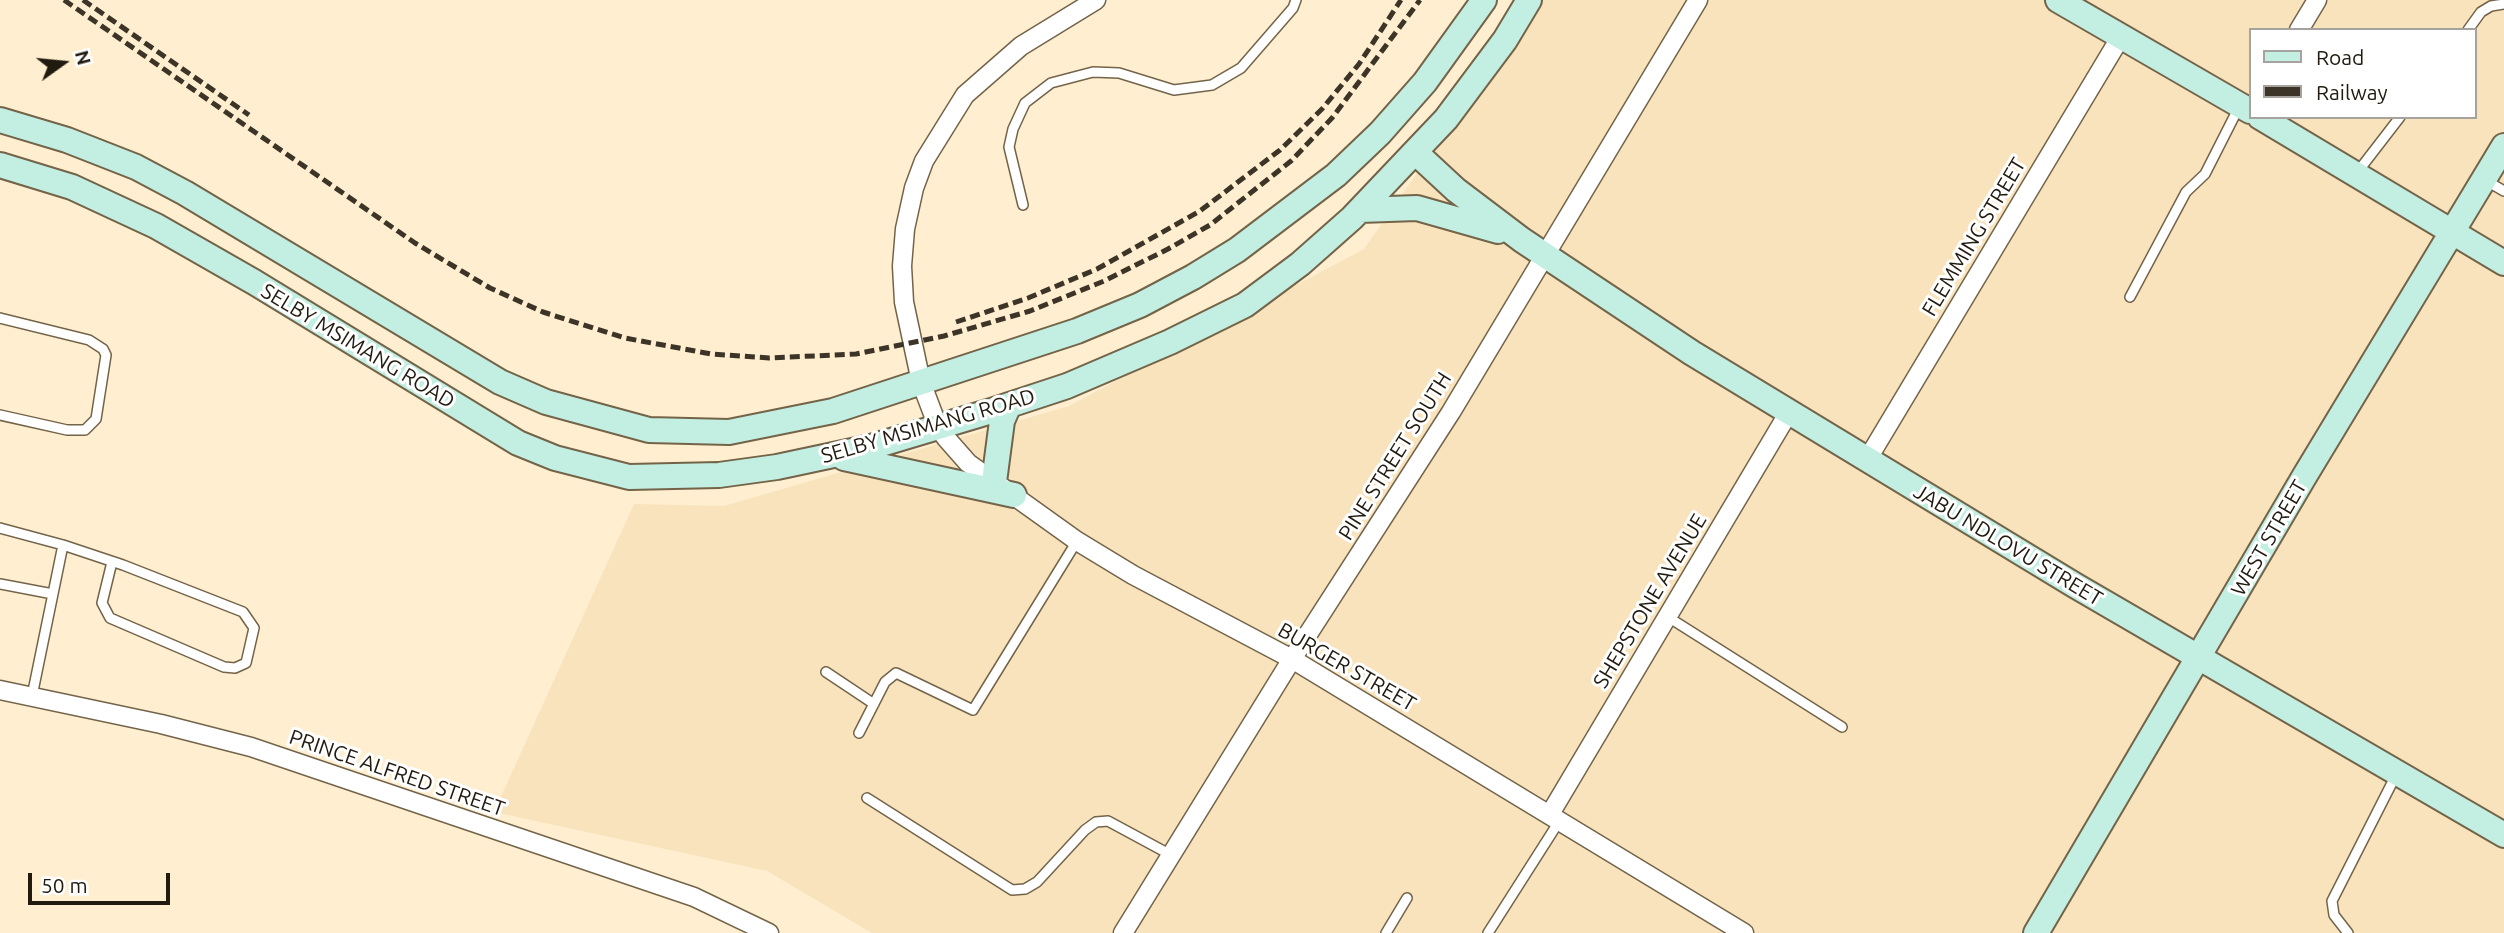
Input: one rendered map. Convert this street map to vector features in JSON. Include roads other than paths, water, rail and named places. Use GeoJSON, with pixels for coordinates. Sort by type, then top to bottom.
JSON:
{"type":"FeatureCollection","features":[{"type":"Feature","properties":{"kind":"main road","name":"SELBY MSIMANG ROAD"},"geometry":{"type":"LineString","coordinates":[[0,120],[67,140],[136,167],[206,205],[500,382],[546,402],[596,418],[649,430],[729,432],[782,424],[833,411],[1077,331],[1140,304],[1237,250],[1336,176],[1380,133],[1425,82],[1484,0]]}},
{"type":"Feature","properties":{"kind":"main road","name":"SELBY MSIMANG ROAD"},"geometry":{"type":"LineString","coordinates":[[0,164],[72,187],[156,226],[254,282],[518,443],[555,458],[629,477],[719,475],[827,456],[938,427],[1068,386],[1245,305],[1300,264],[1360,210],[1415,152],[1446,118],[1505,40],[1530,0]]}},
{"type":"Feature","properties":{"kind":"main road"},"geometry":{"type":"LineString","coordinates":[[2058,0],[2248,110]]}},
{"type":"Feature","properties":{"kind":"main road"},"geometry":{"type":"LineString","coordinates":[[2263,119],[2504,263]]}},
{"type":"Feature","properties":{"kind":"main road","name":"WEST STREET"},"geometry":{"type":"LineString","coordinates":[[2036,933],[2452,232],[2494,185],[2504,146]]}},
{"type":"Feature","properties":{"kind":"main road","name":"JABU NDLOVU STREET"},"geometry":{"type":"LineString","coordinates":[[1415,152],[1456,190],[1522,240],[1692,353],[2199,658],[2504,835]]}},
{"type":"Feature","properties":{"kind":"main road","name":"JABU NDLOVU STREET"},"geometry":{"type":"LineString","coordinates":[[1360,210],[1417,208],[1471,221],[1522,240]]}},
{"type":"Feature","properties":{"kind":"main road"},"geometry":{"type":"LineString","coordinates":[[827,456],[889,465],[956,485],[1004,488],[1002,421],[1009,405]]}},
{"type":"Feature","properties":{"kind":"street","name":"BURGER STREET"},"geometry":{"type":"LineString","coordinates":[[1096,0],[1021,46],[984,76],[965,96],[924,161],[905,229],[902,265],[904,302],[921,382],[938,427],[968,463],[1077,541],[1133,575],[1292,659],[1744,933]]}},
{"type":"Feature","properties":{"kind":"street","name":"PINE STREET SOUTH"},"geometry":{"type":"LineString","coordinates":[[1123,933],[1292,659],[1451,412],[1698,0]]}},
{"type":"Feature","properties":{"kind":"street"},"geometry":{"type":"LineString","coordinates":[[2300,28],[2317,0]]}},
{"type":"Feature","properties":{"kind":"street","name":"FLEMMING STREET"},"geometry":{"type":"LineString","coordinates":[[1867,460],[2120,38]]}},
{"type":"Feature","properties":{"kind":"street","name":"SHEPSTONE AVENUE"},"geometry":{"type":"LineString","coordinates":[[1555,817],[1668,617],[1789,412]]}},
{"type":"Feature","properties":{"kind":"street","name":"PRINCE ALFRED STREET"},"geometry":{"type":"LineString","coordinates":[[0,690],[251,747],[694,897],[769,933]]}},
{"type":"Feature","properties":{"kind":"lane"},"geometry":{"type":"LineString","coordinates":[[1023,205],[1009,147],[1025,103],[1051,83],[1093,72],[1119,73],[1174,90],[1212,85],[1241,68],[1293,8],[1296,0]]}},
{"type":"Feature","properties":{"kind":"lane"},"geometry":{"type":"LineString","coordinates":[[2470,28],[2482,12],[2491,6],[2504,4]]}},
{"type":"Feature","properties":{"kind":"lane"},"geometry":{"type":"LineString","coordinates":[[2130,297],[2186,192],[2204,174],[2248,114]]}},
{"type":"Feature","properties":{"kind":"lane"},"geometry":{"type":"LineString","coordinates":[[2355,175],[2398,119]]}},
{"type":"Feature","properties":{"kind":"lane"},"geometry":{"type":"LineString","coordinates":[[0,318],[89,340],[103,349],[106,355],[96,419],[85,430],[67,430],[0,415]]}},
{"type":"Feature","properties":{"kind":"lane"},"geometry":{"type":"LineString","coordinates":[[0,528],[64,545],[112,562],[243,612],[254,628],[246,663],[235,668],[224,667],[110,618],[102,603],[112,562]]}},
{"type":"Feature","properties":{"kind":"lane"},"geometry":{"type":"LineString","coordinates":[[859,733],[889,676],[896,673],[973,710],[1077,541]]}},
{"type":"Feature","properties":{"kind":"lane"},"geometry":{"type":"LineString","coordinates":[[32,696],[64,545]]}},
{"type":"Feature","properties":{"kind":"lane"},"geometry":{"type":"LineString","coordinates":[[0,584],[53,594]]}},
{"type":"Feature","properties":{"kind":"lane"},"geometry":{"type":"LineString","coordinates":[[1668,617],[1842,727]]}},
{"type":"Feature","properties":{"kind":"lane"},"geometry":{"type":"LineString","coordinates":[[826,672],[874,704]]}},
{"type":"Feature","properties":{"kind":"lane"},"geometry":{"type":"LineString","coordinates":[[2348,933],[2334,915],[2332,901],[2398,772]]}},
{"type":"Feature","properties":{"kind":"lane"},"geometry":{"type":"LineString","coordinates":[[867,797],[1012,890],[1025,889],[1037,883],[1085,830],[1096,822],[1108,821],[1171,855]]}},
{"type":"Feature","properties":{"kind":"lane"},"geometry":{"type":"LineString","coordinates":[[1488,933],[1555,817]]}},
{"type":"Feature","properties":{"kind":"lane"},"geometry":{"type":"LineString","coordinates":[[1386,933],[1407,898]]}},
{"type":"Feature","properties":{"kind":"railway"},"geometry":{"type":"LineString","coordinates":[[64,0],[415,243],[490,288],[543,312],[625,338],[711,354],[769,358],[856,354],[944,336],[1030,311],[1104,281],[1168,249],[1210,225],[1291,161],[1332,118],[1420,0]]}},
{"type":"Feature","properties":{"kind":"railway"},"geometry":{"type":"LineString","coordinates":[[83,0],[249,115]]}},
{"type":"Feature","properties":{"kind":"railway"},"geometry":{"type":"LineString","coordinates":[[956,322],[1028,298],[1097,269],[1200,211],[1280,150],[1322,109],[1359,64],[1401,0]]}}]}
